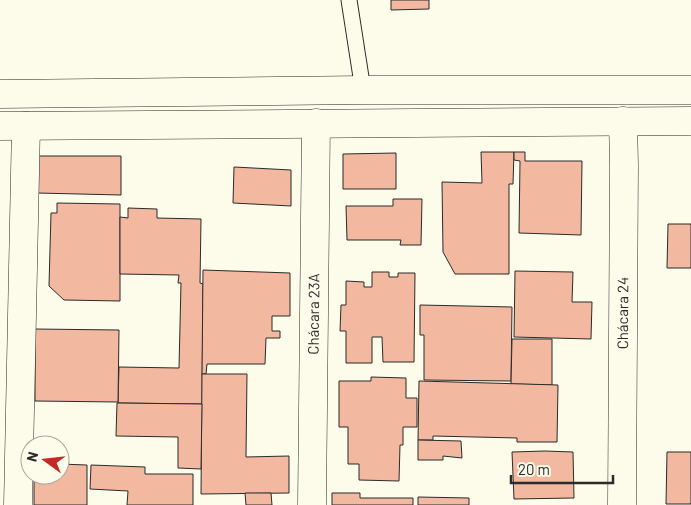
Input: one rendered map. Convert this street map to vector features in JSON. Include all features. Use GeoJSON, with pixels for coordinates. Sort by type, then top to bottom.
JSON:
{"type":"FeatureCollection","features":[{"type":"Feature","properties":{"kind":"street"},"geometry":{"type":"LineString","coordinates":[[0,94],[363,90],[691,90]]}},
{"type":"Feature","properties":{"kind":"street","name":"Chácara 24"},"geometry":{"type":"LineString","coordinates":[[622,121],[624,184],[622,505]]}},
{"type":"Feature","properties":{"kind":"street"},"geometry":{"type":"LineString","coordinates":[[18,505],[13,126],[691,121]]}},
{"type":"Feature","properties":{"kind":"street","name":"Chácara 23A"},"geometry":{"type":"LineString","coordinates":[[312,505],[316,123]]}},
{"type":"Feature","properties":{"kind":"lane"},"geometry":{"type":"LineString","coordinates":[[349,0],[363,90]]}},
{"type":"Feature","properties":{"kind":"building"},"geometry":{"type":"Polygon","coordinates":[[[391,0],[429,0],[429,9],[391,10],[391,0]]]}},
{"type":"Feature","properties":{"kind":"building"},"geometry":{"type":"Polygon","coordinates":[[[481,152],[514,152],[513,184],[509,184],[509,274],[455,274],[443,252],[442,182],[482,183],[481,152]]]}},
{"type":"Feature","properties":{"kind":"building"},"geometry":{"type":"Polygon","coordinates":[[[514,152],[525,152],[525,161],[582,161],[581,235],[519,233],[520,161],[514,160],[514,152]]]}},
{"type":"Feature","properties":{"kind":"building"},"geometry":{"type":"Polygon","coordinates":[[[396,153],[396,189],[343,189],[343,154],[396,153]]]}},
{"type":"Feature","properties":{"kind":"building"},"geometry":{"type":"Polygon","coordinates":[[[38,156],[121,156],[121,195],[37,193],[38,156]]]}},
{"type":"Feature","properties":{"kind":"building"},"geometry":{"type":"Polygon","coordinates":[[[234,167],[291,170],[291,206],[233,203],[234,167]]]}},
{"type":"Feature","properties":{"kind":"building"},"geometry":{"type":"Polygon","coordinates":[[[393,199],[422,199],[421,245],[400,245],[401,240],[347,240],[346,206],[393,206],[393,199]]]}},
{"type":"Feature","properties":{"kind":"building"},"geometry":{"type":"Polygon","coordinates":[[[57,203],[120,204],[120,301],[64,300],[49,286],[51,213],[57,213],[57,203]]]}},
{"type":"Feature","properties":{"kind":"building"},"geometry":{"type":"Polygon","coordinates":[[[128,208],[157,209],[157,218],[201,219],[200,283],[203,284],[202,404],[118,403],[119,367],[179,368],[181,283],[178,283],[179,275],[120,274],[120,217],[128,218],[128,208]]]}},
{"type":"Feature","properties":{"kind":"building"},"geometry":{"type":"Polygon","coordinates":[[[668,224],[691,224],[691,268],[667,268],[668,224]]]}},
{"type":"Feature","properties":{"kind":"building"},"geometry":{"type":"Polygon","coordinates":[[[203,270],[290,273],[290,316],[272,316],[272,331],[280,331],[280,338],[266,338],[265,364],[207,364],[206,374],[202,374],[203,270]]]}},
{"type":"Feature","properties":{"kind":"building"},"geometry":{"type":"Polygon","coordinates":[[[515,271],[573,272],[572,302],[592,302],[591,339],[514,337],[515,271]]]}},
{"type":"Feature","properties":{"kind":"building"},"geometry":{"type":"Polygon","coordinates":[[[372,272],[389,272],[389,277],[398,277],[398,273],[415,273],[414,362],[383,362],[382,337],[372,337],[372,363],[346,363],[346,331],[340,331],[341,305],[346,305],[346,281],[364,282],[364,287],[372,287],[372,272]]]}},
{"type":"Feature","properties":{"kind":"building"},"geometry":{"type":"Polygon","coordinates":[[[420,305],[512,307],[511,381],[424,380],[424,335],[420,335],[420,305]]]}},
{"type":"Feature","properties":{"kind":"building"},"geometry":{"type":"Polygon","coordinates":[[[35,329],[119,330],[118,402],[35,401],[35,329]]]}},
{"type":"Feature","properties":{"kind":"building"},"geometry":{"type":"Polygon","coordinates":[[[512,339],[552,339],[552,385],[511,384],[512,339]]]}},
{"type":"Feature","properties":{"kind":"building"},"geometry":{"type":"Polygon","coordinates":[[[202,374],[247,374],[246,457],[289,456],[289,493],[201,494],[202,374]]]}},
{"type":"Feature","properties":{"kind":"building"},"geometry":{"type":"Polygon","coordinates":[[[371,377],[406,378],[406,398],[417,398],[417,427],[403,427],[403,445],[400,445],[399,481],[359,480],[359,464],[348,464],[348,427],[339,427],[339,381],[371,381],[371,377]]]}},
{"type":"Feature","properties":{"kind":"building"},"geometry":{"type":"Polygon","coordinates":[[[419,381],[558,385],[557,442],[517,442],[517,438],[433,436],[433,440],[418,440],[419,381]]]}},
{"type":"Feature","properties":{"kind":"building"},"geometry":{"type":"Polygon","coordinates":[[[117,403],[202,404],[201,469],[178,468],[178,437],[116,436],[117,403]]]}},
{"type":"Feature","properties":{"kind":"building"},"geometry":{"type":"Polygon","coordinates":[[[418,440],[461,441],[462,458],[443,456],[443,460],[418,460],[418,440]]]}},
{"type":"Feature","properties":{"kind":"building"},"geometry":{"type":"Polygon","coordinates":[[[512,452],[573,452],[574,498],[514,499],[512,452]]]}},
{"type":"Feature","properties":{"kind":"building"},"geometry":{"type":"Polygon","coordinates":[[[667,452],[691,452],[691,504],[666,504],[667,452]]]}},
{"type":"Feature","properties":{"kind":"building"},"geometry":{"type":"Polygon","coordinates":[[[70,464],[87,465],[87,505],[34,505],[34,485],[70,485],[70,464]]]}},
{"type":"Feature","properties":{"kind":"building"},"geometry":{"type":"Polygon","coordinates":[[[91,465],[145,467],[145,474],[193,474],[193,505],[127,505],[128,491],[90,489],[91,465]]]}},
{"type":"Feature","properties":{"kind":"building"},"geometry":{"type":"Polygon","coordinates":[[[245,493],[271,493],[272,505],[246,505],[245,493]]]}},
{"type":"Feature","properties":{"kind":"building"},"geometry":{"type":"Polygon","coordinates":[[[332,493],[360,493],[360,498],[413,498],[413,505],[332,505],[332,493]]]}},
{"type":"Feature","properties":{"kind":"building"},"geometry":{"type":"Polygon","coordinates":[[[418,497],[469,498],[469,505],[418,505],[418,497]]]}}]}
